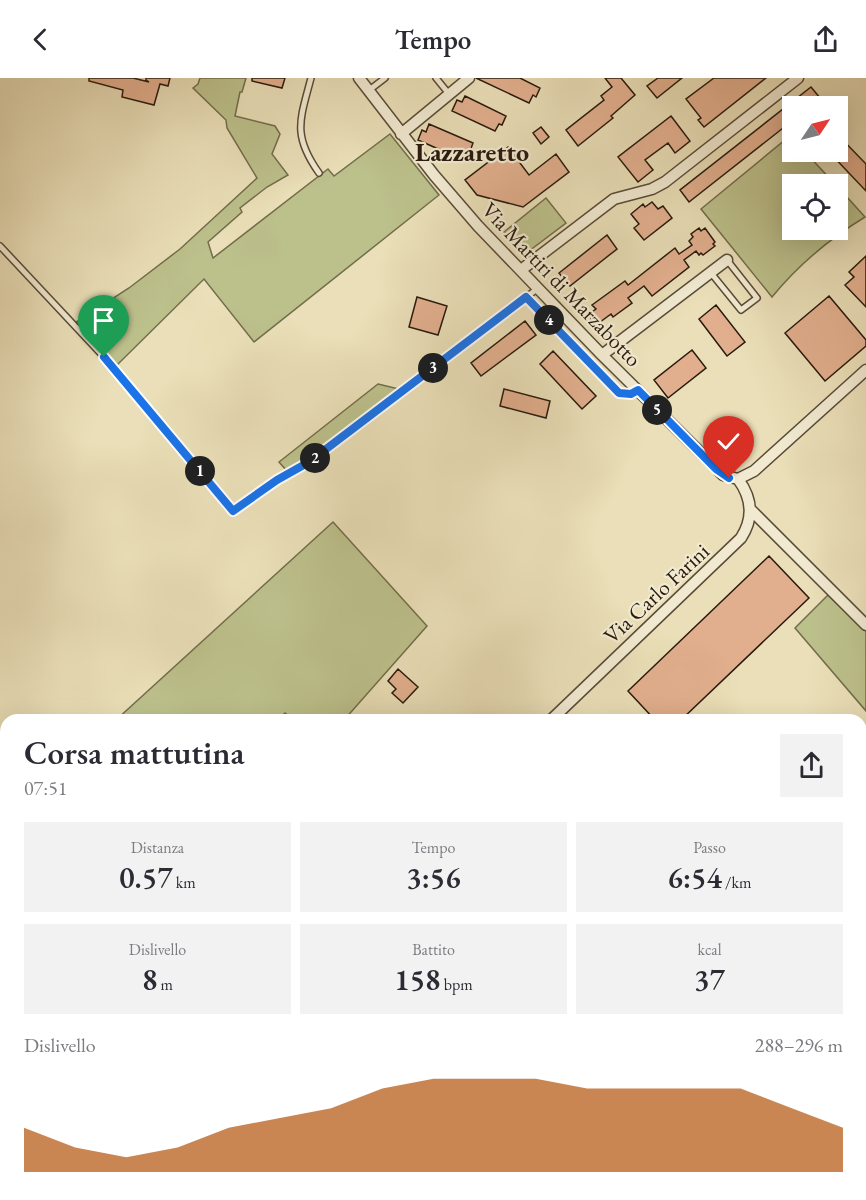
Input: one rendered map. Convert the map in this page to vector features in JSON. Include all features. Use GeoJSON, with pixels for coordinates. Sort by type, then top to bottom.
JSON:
{"type":"FeatureCollection","features":[{"type":"Feature","properties":{"kind":"street","name":"Via Martiri di Marzabotto"},"geometry":{"type":"LineString","coordinates":[[358,78],[454,199],[538,288],[716,469],[729,478],[738,479]]}},
{"type":"Feature","properties":{"kind":"street"},"geometry":{"type":"LineString","coordinates":[[401,134],[469,78]]}},
{"type":"Feature","properties":{"kind":"street"},"geometry":{"type":"LineString","coordinates":[[521,270],[608,202],[624,195],[652,189],[665,182],[798,78]]}},
{"type":"Feature","properties":{"kind":"street"},"geometry":{"type":"LineString","coordinates":[[602,355],[727,260]]}},
{"type":"Feature","properties":{"kind":"street"},"geometry":{"type":"LineString","coordinates":[[866,370],[754,471],[738,479],[747,494],[750,509],[866,625]]}},
{"type":"Feature","properties":{"kind":"street","name":"Via Carlo Farini"},"geometry":{"type":"LineString","coordinates":[[557,714],[735,545],[745,532],[750,518],[750,509]]}},
{"type":"Feature","properties":{"kind":"lane"},"geometry":{"type":"LineString","coordinates":[[311,78],[300,120],[301,135],[307,156],[319,172]]}},
{"type":"Feature","properties":{"kind":"lane"},"geometry":{"type":"LineString","coordinates":[[368,91],[385,78]]}},
{"type":"Feature","properties":{"kind":"lane"},"geometry":{"type":"LineString","coordinates":[[436,78],[449,94]]}},
{"type":"Feature","properties":{"kind":"lane"},"geometry":{"type":"LineString","coordinates":[[0,246],[104,357],[233,511],[277,480],[309,462],[538,288]]}},
{"type":"Feature","properties":{"kind":"lane"},"geometry":{"type":"LineString","coordinates":[[711,273],[741,310],[757,298],[727,260]]}},
{"type":"Feature","properties":{"kind":"lane"},"geometry":{"type":"LineString","coordinates":[[526,297],[619,393],[631,394],[638,390]]}},
{"type":"Feature","properties":{"kind":"green space"},"geometry":{"type":"Polygon","coordinates":[[[200,78],[246,78],[242,92],[240,92],[235,116],[275,126],[280,134],[272,154],[288,175],[267,187],[240,208],[242,212],[208,242],[213,258],[328,169],[334,176],[390,134],[439,195],[254,342],[204,279],[115,367],[75,323],[129,288],[180,249],[257,178],[227,128],[226,120],[193,88],[198,84],[200,78]]]}},
{"type":"Feature","properties":{"kind":"green space"},"geometry":{"type":"Polygon","coordinates":[[[782,142],[782,162],[814,162],[826,174],[782,174],[782,240],[831,240],[793,274],[772,297],[701,209],[782,142]]]}},
{"type":"Feature","properties":{"kind":"green space"},"geometry":{"type":"Polygon","coordinates":[[[546,198],[566,223],[525,254],[504,232],[546,198]]]}},
{"type":"Feature","properties":{"kind":"green space"},"geometry":{"type":"Polygon","coordinates":[[[848,198],[865,217],[848,228],[848,198]]]}},
{"type":"Feature","properties":{"kind":"green space"},"geometry":{"type":"Polygon","coordinates":[[[378,384],[399,389],[287,471],[279,462],[378,384]]]}},
{"type":"Feature","properties":{"kind":"green space"},"geometry":{"type":"Polygon","coordinates":[[[333,522],[427,626],[349,714],[123,714],[333,522]]]}},
{"type":"Feature","properties":{"kind":"green space"},"geometry":{"type":"Polygon","coordinates":[[[828,595],[866,631],[866,711],[795,628],[828,595]]]}},
{"type":"Feature","properties":{"kind":"building"},"geometry":{"type":"Polygon","coordinates":[[[89,78],[133,78],[149,82],[146,78],[170,78],[168,86],[160,84],[154,105],[122,97],[123,90],[89,81],[89,78]]]}},
{"type":"Feature","properties":{"kind":"building"},"geometry":{"type":"Polygon","coordinates":[[[252,78],[285,78],[282,88],[252,81],[252,78]]]}},
{"type":"Feature","properties":{"kind":"building"},"geometry":{"type":"Polygon","coordinates":[[[476,78],[520,78],[540,88],[536,97],[533,95],[529,103],[476,78]]]}},
{"type":"Feature","properties":{"kind":"building"},"geometry":{"type":"Polygon","coordinates":[[[605,78],[621,78],[635,95],[611,116],[613,118],[578,146],[566,130],[604,100],[601,96],[612,87],[605,78]]]}},
{"type":"Feature","properties":{"kind":"building"},"geometry":{"type":"Polygon","coordinates":[[[658,78],[682,78],[657,98],[647,86],[658,78]]]}},
{"type":"Feature","properties":{"kind":"building"},"geometry":{"type":"Polygon","coordinates":[[[714,78],[766,78],[704,127],[698,120],[701,118],[686,99],[714,78]]]}},
{"type":"Feature","properties":{"kind":"building"},"geometry":{"type":"Polygon","coordinates":[[[811,87],[818,96],[800,96],[811,87]]]}},
{"type":"Feature","properties":{"kind":"building"},"geometry":{"type":"Polygon","coordinates":[[[465,96],[506,116],[502,125],[499,124],[495,131],[452,111],[457,100],[462,102],[465,96]]]}},
{"type":"Feature","properties":{"kind":"building"},"geometry":{"type":"Polygon","coordinates":[[[782,110],[782,129],[689,202],[680,190],[782,110]]]}},
{"type":"Feature","properties":{"kind":"building"},"geometry":{"type":"Polygon","coordinates":[[[671,116],[690,141],[675,153],[668,143],[645,160],[653,170],[638,182],[618,157],[671,116]]]}},
{"type":"Feature","properties":{"kind":"building"},"geometry":{"type":"Polygon","coordinates":[[[429,124],[473,143],[469,154],[464,152],[461,159],[418,140],[422,130],[426,132],[429,124]]]}},
{"type":"Feature","properties":{"kind":"building"},"geometry":{"type":"Polygon","coordinates":[[[541,127],[549,137],[541,144],[533,133],[541,127]]]}},
{"type":"Feature","properties":{"kind":"building"},"geometry":{"type":"Polygon","coordinates":[[[848,145],[866,164],[866,191],[838,162],[848,162],[848,145]]]}},
{"type":"Feature","properties":{"kind":"building"},"geometry":{"type":"Polygon","coordinates":[[[508,147],[529,175],[556,154],[569,172],[523,207],[477,195],[465,180],[508,147]]]}},
{"type":"Feature","properties":{"kind":"building"},"geometry":{"type":"Polygon","coordinates":[[[652,202],[658,209],[663,206],[672,218],[644,240],[634,228],[639,224],[631,214],[643,204],[645,207],[652,202]]]}},
{"type":"Feature","properties":{"kind":"building"},"geometry":{"type":"Polygon","coordinates":[[[699,228],[701,231],[705,228],[715,242],[713,244],[715,246],[703,255],[701,253],[699,255],[696,251],[684,260],[689,267],[652,296],[644,286],[628,298],[632,303],[613,317],[611,314],[596,325],[588,315],[596,309],[592,305],[625,281],[628,285],[675,248],[679,254],[692,245],[689,241],[693,237],[691,234],[699,228]]]}},
{"type":"Feature","properties":{"kind":"building"},"geometry":{"type":"Polygon","coordinates":[[[607,235],[617,249],[570,286],[559,273],[607,235]]]}},
{"type":"Feature","properties":{"kind":"building"},"geometry":{"type":"Polygon","coordinates":[[[866,256],[866,307],[845,285],[854,277],[849,272],[866,256]]]}},
{"type":"Feature","properties":{"kind":"building"},"geometry":{"type":"Polygon","coordinates":[[[829,296],[866,340],[866,346],[825,381],[785,333],[829,296]]]}},
{"type":"Feature","properties":{"kind":"building"},"geometry":{"type":"Polygon","coordinates":[[[417,297],[447,306],[438,335],[409,327],[417,297]]]}},
{"type":"Feature","properties":{"kind":"building"},"geometry":{"type":"Polygon","coordinates":[[[716,305],[745,342],[727,356],[699,319],[716,305]]]}},
{"type":"Feature","properties":{"kind":"building"},"geometry":{"type":"Polygon","coordinates":[[[525,321],[536,335],[481,376],[471,363],[525,321]]]}},
{"type":"Feature","properties":{"kind":"building"},"geometry":{"type":"Polygon","coordinates":[[[692,350],[706,368],[668,398],[654,380],[692,350]]]}},
{"type":"Feature","properties":{"kind":"building"},"geometry":{"type":"Polygon","coordinates":[[[553,351],[596,396],[582,409],[540,364],[553,351]]]}},
{"type":"Feature","properties":{"kind":"building"},"geometry":{"type":"Polygon","coordinates":[[[504,389],[550,401],[546,418],[500,406],[504,389]]]}},
{"type":"Feature","properties":{"kind":"building"},"geometry":{"type":"Polygon","coordinates":[[[769,556],[809,598],[687,714],[649,714],[628,691],[769,556]]]}},
{"type":"Feature","properties":{"kind":"building"},"geometry":{"type":"Polygon","coordinates":[[[398,669],[418,687],[403,703],[392,693],[396,689],[388,681],[398,669]]]}},
{"type":"Feature","properties":{"kind":"district","name":"Lazzaretto"},"geometry":{"type":"Point","coordinates":[472,152]}},
{"type":"Feature","properties":{"kind":"route"},"geometry":{"type":"LineString","coordinates":[[104,357],[233,511],[277,480],[309,462],[526,297],[619,393],[631,394],[638,390],[716,469],[729,478]]}}]}
